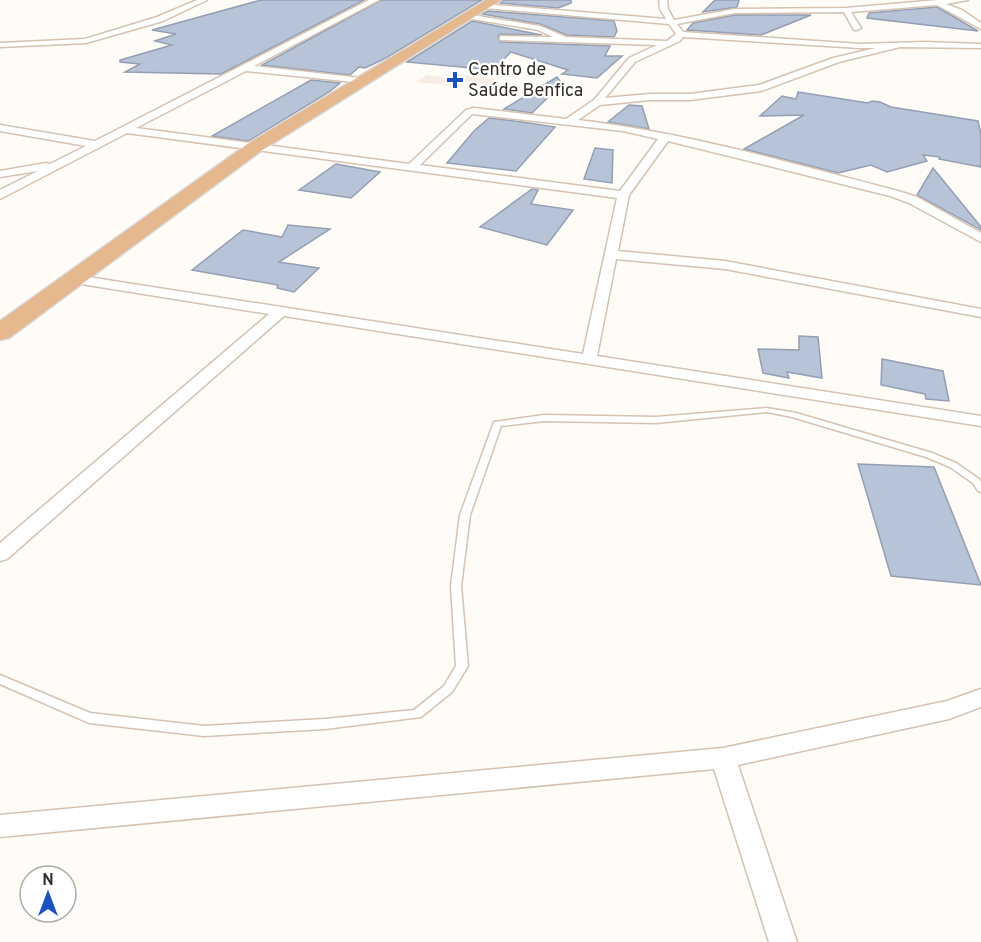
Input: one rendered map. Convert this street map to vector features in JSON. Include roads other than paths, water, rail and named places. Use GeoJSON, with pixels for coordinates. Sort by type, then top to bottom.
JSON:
{"type":"FeatureCollection","features":[{"type":"Feature","properties":{"kind":"main road"},"geometry":{"type":"LineString","coordinates":[[0,333],[255,147],[490,3]]}},
{"type":"Feature","properties":{"kind":"street"},"geometry":{"type":"LineString","coordinates":[[0,45],[86,41],[160,19],[203,0]]}},
{"type":"Feature","properties":{"kind":"street"},"geometry":{"type":"LineString","coordinates":[[0,195],[375,0]]}},
{"type":"Feature","properties":{"kind":"street"},"geometry":{"type":"LineString","coordinates":[[663,0],[664,11],[674,22],[680,34]]}},
{"type":"Feature","properties":{"kind":"street"},"geometry":{"type":"LineString","coordinates":[[860,0],[864,9]]}},
{"type":"Feature","properties":{"kind":"street"},"geometry":{"type":"LineString","coordinates":[[490,3],[674,22],[735,11],[846,10],[964,0]]}},
{"type":"Feature","properties":{"kind":"street"},"geometry":{"type":"LineString","coordinates":[[935,3],[959,12],[981,27]]}},
{"type":"Feature","properties":{"kind":"street"},"geometry":{"type":"LineString","coordinates":[[846,10],[857,28]]}},
{"type":"Feature","properties":{"kind":"street"},"geometry":{"type":"LineString","coordinates":[[469,16],[540,28],[569,42]]}},
{"type":"Feature","properties":{"kind":"street"},"geometry":{"type":"LineString","coordinates":[[568,122],[597,102],[632,60],[671,44],[680,34]]}},
{"type":"Feature","properties":{"kind":"street"},"geometry":{"type":"LineString","coordinates":[[680,34],[860,46],[981,46]]}},
{"type":"Feature","properties":{"kind":"street"},"geometry":{"type":"LineString","coordinates":[[503,38],[671,44]]}},
{"type":"Feature","properties":{"kind":"street"},"geometry":{"type":"LineString","coordinates":[[597,102],[650,97],[690,97],[761,88],[836,60],[899,45]]}},
{"type":"Feature","properties":{"kind":"street"},"geometry":{"type":"LineString","coordinates":[[244,68],[361,81]]}},
{"type":"Feature","properties":{"kind":"street"},"geometry":{"type":"LineString","coordinates":[[411,168],[469,112],[474,111],[623,128],[894,193],[913,200],[981,237]]}},
{"type":"Feature","properties":{"kind":"street"},"geometry":{"type":"LineString","coordinates":[[0,128],[98,146]]}},
{"type":"Feature","properties":{"kind":"street"},"geometry":{"type":"LineString","coordinates":[[128,130],[623,195]]}},
{"type":"Feature","properties":{"kind":"street"},"geometry":{"type":"LineString","coordinates":[[589,360],[623,195],[665,137]]}},
{"type":"Feature","properties":{"kind":"street"},"geometry":{"type":"LineString","coordinates":[[0,174],[62,164]]}},
{"type":"Feature","properties":{"kind":"street"},"geometry":{"type":"LineString","coordinates":[[610,254],[725,265],[981,313]]}},
{"type":"Feature","properties":{"kind":"street"},"geometry":{"type":"LineString","coordinates":[[75,279],[981,421]]}},
{"type":"Feature","properties":{"kind":"street"},"geometry":{"type":"LineString","coordinates":[[0,554],[281,311]]}},
{"type":"Feature","properties":{"kind":"street"},"geometry":{"type":"LineString","coordinates":[[0,826],[723,758],[949,710],[981,698]]}},
{"type":"Feature","properties":{"kind":"street"},"geometry":{"type":"LineString","coordinates":[[723,758],[783,942]]}},
{"type":"Feature","properties":{"kind":"lane"},"geometry":{"type":"LineString","coordinates":[[0,679],[89,718],[204,731],[324,724],[417,714],[448,689],[462,666],[456,586],[465,515],[497,424],[544,418],[656,420],[767,410],[793,415],[929,455],[953,465],[976,481],[981,489]]}},
{"type":"Feature","properties":{"kind":"place","name":"Centro de Saúde Benfica"},"geometry":{"type":"Point","coordinates":[455,80]}}]}
